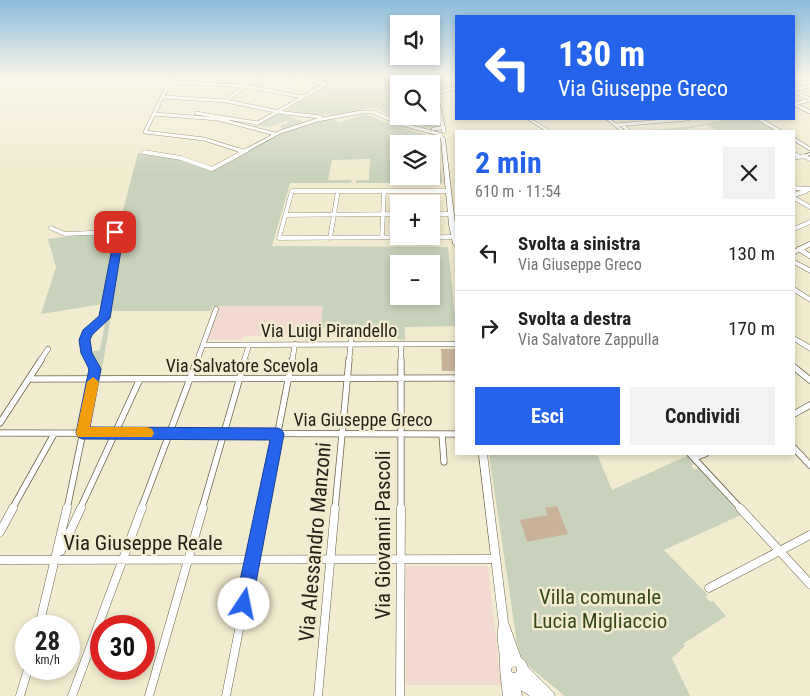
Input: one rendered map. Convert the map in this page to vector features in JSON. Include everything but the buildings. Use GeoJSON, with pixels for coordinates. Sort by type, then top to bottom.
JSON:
{"type":"FeatureCollection","features":[{"type":"Feature","properties":{"kind":"main road"},"geometry":{"type":"LineString","coordinates":[[440,113],[440,132],[448,191],[454,208]]}},
{"type":"Feature","properties":{"kind":"main road"},"geometry":{"type":"LineString","coordinates":[[531,120],[547,130]]}},
{"type":"Feature","properties":{"kind":"main road"},"geometry":{"type":"LineString","coordinates":[[610,120],[619,125],[622,130]]}},
{"type":"Feature","properties":{"kind":"main road"},"geometry":{"type":"LineString","coordinates":[[440,132],[454,208],[455,238]]}},
{"type":"Feature","properties":{"kind":"main road"},"geometry":{"type":"LineString","coordinates":[[805,155],[810,149]]}},
{"type":"Feature","properties":{"kind":"main road"},"geometry":{"type":"LineString","coordinates":[[795,263],[810,271]]}},
{"type":"Feature","properties":{"kind":"main road"},"geometry":{"type":"LineString","coordinates":[[795,290],[810,300]]}},
{"type":"Feature","properties":{"kind":"main road"},"geometry":{"type":"LineString","coordinates":[[795,339],[810,348]]}},
{"type":"Feature","properties":{"kind":"main road"},"geometry":{"type":"LineString","coordinates":[[483,455],[503,622],[502,638],[516,696]]}},
{"type":"Feature","properties":{"kind":"main road"},"geometry":{"type":"LineString","coordinates":[[503,622],[522,674],[511,674]]}},
{"type":"Feature","properties":{"kind":"main road"},"geometry":{"type":"LineString","coordinates":[[509,696],[511,660],[520,665],[549,696]]}},
{"type":"Feature","properties":{"kind":"main road"},"geometry":{"type":"LineString","coordinates":[[511,674],[540,696]]}},
{"type":"Feature","properties":{"kind":"street"},"geometry":{"type":"LineString","coordinates":[[156,109],[145,132],[191,136],[242,151]]}},
{"type":"Feature","properties":{"kind":"street"},"geometry":{"type":"LineString","coordinates":[[267,109],[329,117]]}},
{"type":"Feature","properties":{"kind":"street"},"geometry":{"type":"LineString","coordinates":[[252,127],[283,109]]}},
{"type":"Feature","properties":{"kind":"street"},"geometry":{"type":"LineString","coordinates":[[154,113],[189,112],[258,123]]}},
{"type":"Feature","properties":{"kind":"street"},"geometry":{"type":"LineString","coordinates":[[185,115],[189,112]]}},
{"type":"Feature","properties":{"kind":"street"},"geometry":{"type":"LineString","coordinates":[[144,152],[181,158],[212,169],[275,134],[329,117],[371,112],[416,127],[440,132]]}},
{"type":"Feature","properties":{"kind":"street"},"geometry":{"type":"LineString","coordinates":[[154,113],[218,119],[275,134]]}},
{"type":"Feature","properties":{"kind":"street"},"geometry":{"type":"LineString","coordinates":[[285,113],[309,122]]}},
{"type":"Feature","properties":{"kind":"street"},"geometry":{"type":"LineString","coordinates":[[218,119],[223,116]]}},
{"type":"Feature","properties":{"kind":"street"},"geometry":{"type":"LineString","coordinates":[[619,125],[676,120]]}},
{"type":"Feature","properties":{"kind":"street"},"geometry":{"type":"LineString","coordinates":[[760,120],[778,130]]}},
{"type":"Feature","properties":{"kind":"street"},"geometry":{"type":"LineString","coordinates":[[619,125],[626,130]]}},
{"type":"Feature","properties":{"kind":"street"},"geometry":{"type":"LineString","coordinates":[[416,127],[433,129],[440,132]]}},
{"type":"Feature","properties":{"kind":"street"},"geometry":{"type":"LineString","coordinates":[[258,129],[269,137]]}},
{"type":"Feature","properties":{"kind":"street"},"geometry":{"type":"LineString","coordinates":[[795,140],[810,149]]}},
{"type":"Feature","properties":{"kind":"street"},"geometry":{"type":"LineString","coordinates":[[795,188],[808,190]]}},
{"type":"Feature","properties":{"kind":"street"},"geometry":{"type":"LineString","coordinates":[[795,196],[808,190]]}},
{"type":"Feature","properties":{"kind":"street"},"geometry":{"type":"LineString","coordinates":[[448,191],[292,191],[279,238],[455,238]]}},
{"type":"Feature","properties":{"kind":"street"},"geometry":{"type":"LineString","coordinates":[[330,238],[338,191]]}},
{"type":"Feature","properties":{"kind":"street"},"geometry":{"type":"LineString","coordinates":[[382,237],[384,191]]}},
{"type":"Feature","properties":{"kind":"street"},"geometry":{"type":"LineString","coordinates":[[795,197],[810,207]]}},
{"type":"Feature","properties":{"kind":"street"},"geometry":{"type":"LineString","coordinates":[[440,211],[454,208]]}},
{"type":"Feature","properties":{"kind":"street"},"geometry":{"type":"LineString","coordinates":[[286,213],[390,213]]}},
{"type":"Feature","properties":{"kind":"street"},"geometry":{"type":"LineString","coordinates":[[795,229],[810,222]]}},
{"type":"Feature","properties":{"kind":"street"},"geometry":{"type":"LineString","coordinates":[[42,615],[56,561],[94,379],[95,369],[86,353],[85,340],[87,333],[104,318],[118,238],[115,232],[110,231],[65,234],[51,228]]}},
{"type":"Feature","properties":{"kind":"street"},"geometry":{"type":"LineString","coordinates":[[796,251],[810,244]]}},
{"type":"Feature","properties":{"kind":"street"},"geometry":{"type":"LineString","coordinates":[[796,251],[810,256]]}},
{"type":"Feature","properties":{"kind":"street"},"geometry":{"type":"LineString","coordinates":[[72,696],[216,309]]}},
{"type":"Feature","properties":{"kind":"street","name":"Via Alessandro Manzoni"},"geometry":{"type":"LineString","coordinates":[[318,696],[352,331]]}},
{"type":"Feature","properties":{"kind":"street"},"geometry":{"type":"LineString","coordinates":[[226,696],[295,344]]}},
{"type":"Feature","properties":{"kind":"street","name":"Via Giovanni Pascoli"},"geometry":{"type":"LineString","coordinates":[[400,696],[401,344]]}},
{"type":"Feature","properties":{"kind":"street","name":"Via Luigi Pirandello"},"geometry":{"type":"LineString","coordinates":[[202,345],[455,344]]}},
{"type":"Feature","properties":{"kind":"street"},"geometry":{"type":"LineString","coordinates":[[148,696],[249,345]]}},
{"type":"Feature","properties":{"kind":"street"},"geometry":{"type":"LineString","coordinates":[[0,423],[48,349]]}},
{"type":"Feature","properties":{"kind":"street"},"geometry":{"type":"LineString","coordinates":[[795,368],[810,380]]}},
{"type":"Feature","properties":{"kind":"street","name":"Via Salvatore Scevola"},"geometry":{"type":"LineString","coordinates":[[29,378],[455,378]]}},
{"type":"Feature","properties":{"kind":"street"},"geometry":{"type":"LineString","coordinates":[[56,561],[140,379]]}},
{"type":"Feature","properties":{"kind":"street"},"geometry":{"type":"LineString","coordinates":[[795,413],[810,405]]}},
{"type":"Feature","properties":{"kind":"street","name":"Via Giuseppe Greco"},"geometry":{"type":"LineString","coordinates":[[0,433],[455,434]]}},
{"type":"Feature","properties":{"kind":"street"},"geometry":{"type":"LineString","coordinates":[[0,532],[54,434]]}},
{"type":"Feature","properties":{"kind":"street"},"geometry":{"type":"LineString","coordinates":[[442,434],[444,462]]}},
{"type":"Feature","properties":{"kind":"street"},"geometry":{"type":"LineString","coordinates":[[795,449],[810,465]]}},
{"type":"Feature","properties":{"kind":"street"},"geometry":{"type":"LineString","coordinates":[[692,456],[810,584]]}},
{"type":"Feature","properties":{"kind":"street"},"geometry":{"type":"LineString","coordinates":[[709,588],[810,535]]}},
{"type":"Feature","properties":{"kind":"street","name":"Via Giuseppe Reale"},"geometry":{"type":"LineString","coordinates":[[0,560],[495,559]]}},
{"type":"Feature","properties":{"kind":"street"},"geometry":{"type":"LineString","coordinates":[[20,696],[25,680]]}},
{"type":"Feature","properties":{"kind":"shaded area"},"geometry":{"type":"Polygon","coordinates":[[[220,306],[323,306],[321,328],[318,329],[316,340],[313,338],[312,340],[301,340],[296,336],[244,336],[242,340],[208,340],[220,306]]]}},
{"type":"Feature","properties":{"kind":"shaded area"},"geometry":{"type":"Polygon","coordinates":[[[406,566],[488,566],[501,685],[406,685],[406,566]]]}},
{"type":"Feature","properties":{"kind":"green space"},"geometry":{"type":"Polygon","coordinates":[[[364,109],[345,115],[312,114],[286,110],[364,109]]]}},
{"type":"Feature","properties":{"kind":"green space"},"geometry":{"type":"Polygon","coordinates":[[[378,109],[390,109],[390,115],[378,109]]]}},
{"type":"Feature","properties":{"kind":"green space"},"geometry":{"type":"Polygon","coordinates":[[[279,113],[304,122],[283,129],[280,126],[286,124],[290,119],[270,127],[257,126],[279,113]]]}},
{"type":"Feature","properties":{"kind":"green space"},"geometry":{"type":"Polygon","coordinates":[[[365,114],[390,125],[427,135],[390,135],[390,183],[356,183],[356,180],[369,180],[370,159],[332,160],[328,180],[352,180],[351,183],[290,183],[272,246],[448,247],[455,326],[405,327],[405,340],[397,339],[397,327],[321,328],[323,306],[213,306],[211,311],[112,311],[101,374],[89,352],[100,350],[121,239],[118,229],[138,153],[174,158],[211,171],[255,146],[317,121],[334,118],[338,123],[365,114]]]}},
{"type":"Feature","properties":{"kind":"green space"},"geometry":{"type":"Polygon","coordinates":[[[724,120],[757,120],[774,130],[715,130],[706,125],[683,130],[653,130],[694,126],[724,120]]]}},
{"type":"Feature","properties":{"kind":"green space"},"geometry":{"type":"Polygon","coordinates":[[[419,125],[438,126],[427,127],[419,125]]]}},
{"type":"Feature","properties":{"kind":"green space"},"geometry":{"type":"Polygon","coordinates":[[[440,165],[442,183],[440,183],[440,165]]]}},
{"type":"Feature","properties":{"kind":"green space"},"geometry":{"type":"Polygon","coordinates":[[[102,232],[111,234],[115,238],[103,304],[41,314],[56,267],[48,239],[102,232]]]}},
{"type":"Feature","properties":{"kind":"green space","name":"Villa comunale Lucia Migliaccio"},"geometry":{"type":"Polygon","coordinates":[[[489,455],[597,455],[612,490],[687,456],[694,464],[691,466],[694,470],[698,468],[741,515],[664,550],[708,595],[705,596],[710,602],[713,601],[726,616],[683,644],[685,646],[672,658],[690,696],[565,696],[532,669],[521,656],[517,643],[489,455]]]}},
{"type":"Feature","properties":{"kind":"slow traffic"},"geometry":{"type":"LineString","coordinates":[[93,382],[82,433],[147,433]]}},
{"type":"Feature","properties":{"kind":"route"},"geometry":{"type":"LineString","coordinates":[[115,232],[118,238],[104,318],[87,333],[85,340],[86,353],[93,362],[95,369],[82,433],[278,434],[244,604]]}}]}
